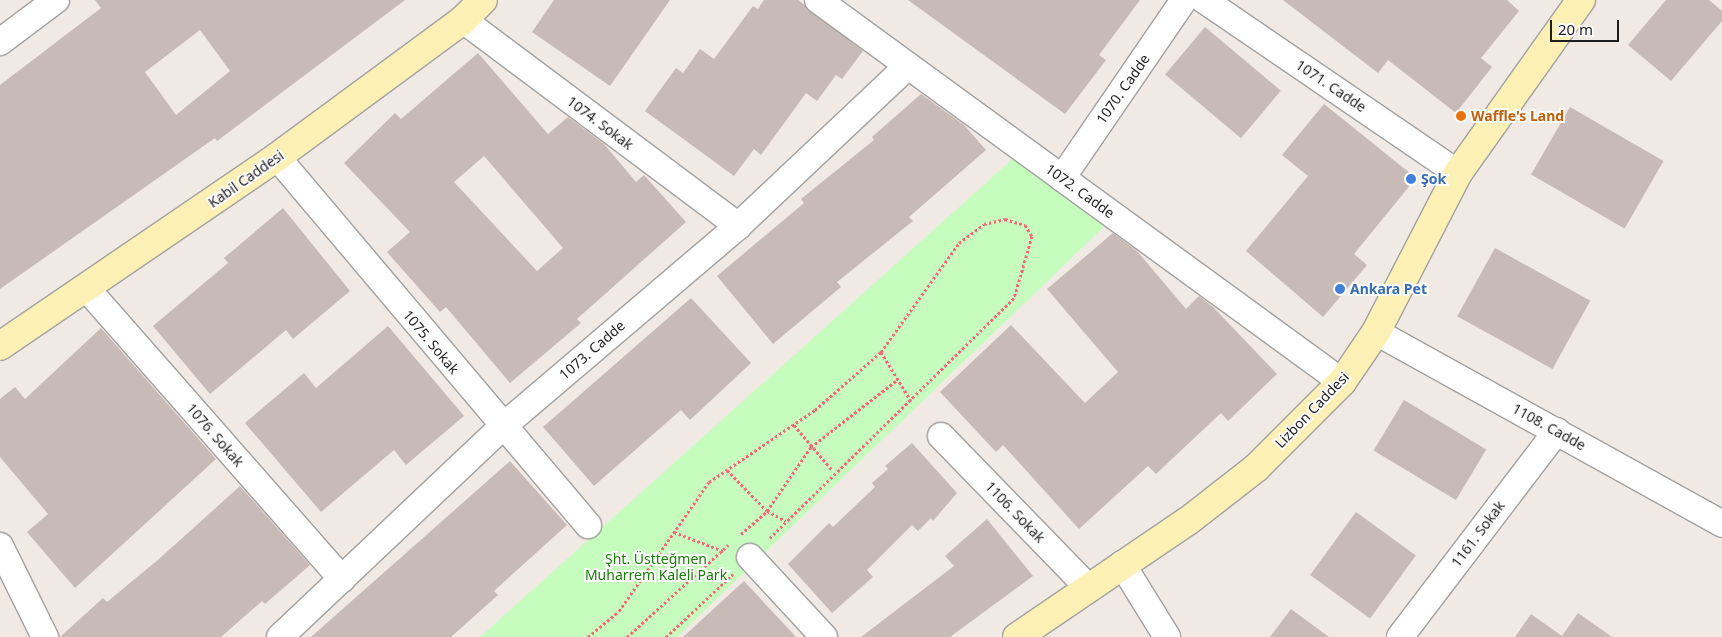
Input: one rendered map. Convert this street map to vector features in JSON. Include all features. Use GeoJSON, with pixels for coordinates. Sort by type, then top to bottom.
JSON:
{"type":"FeatureCollection","features":[{"type":"Feature","properties":{"kind":"main road","name":"Kabil Caddesi"},"geometry":{"type":"LineString","coordinates":[[0,346],[88,290],[277,157],[463,20],[482,0]]}},
{"type":"Feature","properties":{"kind":"main road","name":"Lizbon Caddesi"},"geometry":{"type":"LineString","coordinates":[[1017,637],[1256,468],[1342,382],[1376,332],[1458,173],[1510,94],[1581,0]]}},
{"type":"Feature","properties":{"kind":"street"},"geometry":{"type":"LineString","coordinates":[[0,42],[56,0]]}},
{"type":"Feature","properties":{"kind":"street","name":"1072. Cadde"},"geometry":{"type":"LineString","coordinates":[[818,0],[1342,382]]}},
{"type":"Feature","properties":{"kind":"street","name":"1070. Cadde"},"geometry":{"type":"LineString","coordinates":[[1062,178],[1184,0]]}},
{"type":"Feature","properties":{"kind":"street","name":"1071. Cadde"},"geometry":{"type":"LineString","coordinates":[[1204,0],[1458,173]]}},
{"type":"Feature","properties":{"kind":"street","name":"1074. Sokak"},"geometry":{"type":"LineString","coordinates":[[463,20],[738,226]]}},
{"type":"Feature","properties":{"kind":"street","name":"1073. Cadde"},"geometry":{"type":"LineString","coordinates":[[284,635],[501,428],[738,226],[908,66]]}},
{"type":"Feature","properties":{"kind":"street","name":"1075. Sokak"},"geometry":{"type":"LineString","coordinates":[[277,157],[501,428],[588,525]]}},
{"type":"Feature","properties":{"kind":"street","name":"1076. Sokak"},"geometry":{"type":"LineString","coordinates":[[88,290],[342,579]]}},
{"type":"Feature","properties":{"kind":"street","name":"1108. Cadde"},"geometry":{"type":"LineString","coordinates":[[1376,332],[1722,524]]}},
{"type":"Feature","properties":{"kind":"street","name":"1161. Sokak"},"geometry":{"type":"LineString","coordinates":[[1400,637],[1556,431]]}},
{"type":"Feature","properties":{"kind":"street","name":"1106. Sokak"},"geometry":{"type":"LineString","coordinates":[[941,436],[1088,587]]}},
{"type":"Feature","properties":{"kind":"street"},"geometry":{"type":"LineString","coordinates":[[0,546],[45,637]]}},
{"type":"Feature","properties":{"kind":"street"},"geometry":{"type":"LineString","coordinates":[[750,557],[824,637]]}},
{"type":"Feature","properties":{"kind":"street"},"geometry":{"type":"LineString","coordinates":[[1122,564],[1167,637]]}},
{"type":"Feature","properties":{"kind":"path"},"geometry":{"type":"LineString","coordinates":[[588,637],[619,610],[709,482],[794,425],[881,352],[959,243],[984,224],[1005,219],[1025,224],[1032,236],[1014,298],[911,401],[833,471],[750,557],[666,637]]}},
{"type":"Feature","properties":{"kind":"path"},"geometry":{"type":"LineString","coordinates":[[881,352],[911,401]]}},
{"type":"Feature","properties":{"kind":"path"},"geometry":{"type":"LineString","coordinates":[[627,637],[767,510],[811,447],[897,380]]}},
{"type":"Feature","properties":{"kind":"path"},"geometry":{"type":"LineString","coordinates":[[794,425],[833,471]]}},
{"type":"Feature","properties":{"kind":"path"},"geometry":{"type":"LineString","coordinates":[[727,470],[767,510],[786,521]]}},
{"type":"Feature","properties":{"kind":"path"},"geometry":{"type":"LineString","coordinates":[[674,532],[722,551],[750,557]]}},
{"type":"Feature","properties":{"kind":"green space","name":"Şht. Üstteğmen Muharrem Kaleli Park"},"geometry":{"type":"Polygon","coordinates":[[[1017,155],[1108,223],[677,637],[480,637],[1017,155]]]}},
{"type":"Feature","properties":{"kind":"building"},"geometry":{"type":"Polygon","coordinates":[[[95,0],[405,0],[217,141],[215,138],[0,289],[0,85],[101,8],[95,0]],[[200,30],[145,72],[176,115],[230,71],[200,30]]]}},
{"type":"Feature","properties":{"kind":"building"},"geometry":{"type":"Polygon","coordinates":[[[554,0],[670,0],[610,86],[532,32],[554,0]]]}},
{"type":"Feature","properties":{"kind":"building"},"geometry":{"type":"Polygon","coordinates":[[[764,0],[798,0],[863,51],[842,79],[836,75],[817,101],[806,93],[761,155],[754,149],[734,176],[645,111],[676,68],[683,73],[700,49],[714,59],[753,6],[758,9],[764,0]]]}},
{"type":"Feature","properties":{"kind":"building"},"geometry":{"type":"Polygon","coordinates":[[[908,0],[1140,0],[1099,55],[1106,60],[1065,114],[908,0]]]}},
{"type":"Feature","properties":{"kind":"building"},"geometry":{"type":"Polygon","coordinates":[[[1283,0],[1507,0],[1519,11],[1481,58],[1492,67],[1456,113],[1388,60],[1378,73],[1283,0]]]}},
{"type":"Feature","properties":{"kind":"building"},"geometry":{"type":"Polygon","coordinates":[[[1666,0],[1709,0],[1722,11],[1722,21],[1671,81],[1628,45],[1666,0]]]}},
{"type":"Feature","properties":{"kind":"building"},"geometry":{"type":"Polygon","coordinates":[[[1205,27],[1281,91],[1241,138],[1165,74],[1205,27]]]}},
{"type":"Feature","properties":{"kind":"building"},"geometry":{"type":"Polygon","coordinates":[[[478,53],[548,134],[568,117],[604,144],[636,182],[644,175],[686,222],[577,319],[581,323],[510,383],[446,307],[440,312],[387,252],[410,232],[344,163],[395,113],[401,119],[478,53]],[[484,156],[454,182],[537,271],[563,248],[484,156]]]}},
{"type":"Feature","properties":{"kind":"building"},"geometry":{"type":"Polygon","coordinates":[[[921,94],[964,125],[986,150],[909,217],[913,221],[837,282],[841,287],[773,344],[717,276],[804,203],[801,199],[874,140],[872,137],[921,94]]]}},
{"type":"Feature","properties":{"kind":"building"},"geometry":{"type":"Polygon","coordinates":[[[1324,104],[1416,178],[1354,254],[1367,265],[1323,317],[1246,251],[1308,176],[1282,155],[1324,104]]]}},
{"type":"Feature","properties":{"kind":"building"},"geometry":{"type":"Polygon","coordinates":[[[1570,107],[1664,161],[1625,229],[1531,175],[1570,107]]]}},
{"type":"Feature","properties":{"kind":"building"},"geometry":{"type":"Polygon","coordinates":[[[283,208],[350,291],[293,339],[286,330],[210,394],[153,326],[228,263],[224,258],[283,208]]]}},
{"type":"Feature","properties":{"kind":"building"},"geometry":{"type":"Polygon","coordinates":[[[1113,233],[1137,251],[1186,309],[1199,296],[1213,307],[1277,374],[1228,421],[1221,413],[1156,474],[1148,466],[1079,529],[1003,445],[996,452],[940,392],[1011,325],[1085,403],[1118,372],[1047,289],[1113,233]]]}},
{"type":"Feature","properties":{"kind":"building"},"geometry":{"type":"Polygon","coordinates":[[[1495,248],[1590,301],[1553,369],[1457,316],[1495,248]]]}},
{"type":"Feature","properties":{"kind":"building"},"geometry":{"type":"Polygon","coordinates":[[[691,298],[751,363],[690,420],[681,410],[594,486],[543,427],[691,298]]]}},
{"type":"Feature","properties":{"kind":"building"},"geometry":{"type":"Polygon","coordinates":[[[388,326],[464,416],[406,465],[394,450],[321,512],[245,423],[304,373],[316,388],[388,326]]]}},
{"type":"Feature","properties":{"kind":"building"},"geometry":{"type":"Polygon","coordinates":[[[101,328],[216,459],[75,588],[27,532],[48,514],[0,457],[0,399],[15,387],[25,399],[101,328]]]}},
{"type":"Feature","properties":{"kind":"building"},"geometry":{"type":"Polygon","coordinates":[[[1404,400],[1486,449],[1456,500],[1374,451],[1404,400]]]}},
{"type":"Feature","properties":{"kind":"building"},"geometry":{"type":"Polygon","coordinates":[[[912,443],[957,493],[933,521],[931,518],[918,531],[912,525],[867,570],[873,577],[832,613],[788,564],[829,523],[833,527],[875,487],[872,483],[888,469],[885,466],[912,443]]]}},
{"type":"Feature","properties":{"kind":"building"},"geometry":{"type":"Polygon","coordinates":[[[510,461],[567,525],[494,591],[498,595],[451,637],[311,637],[510,461]]]}},
{"type":"Feature","properties":{"kind":"building"},"geometry":{"type":"Polygon","coordinates":[[[240,486],[310,565],[265,604],[262,601],[221,637],[60,637],[103,598],[107,602],[159,559],[240,486]]]}},
{"type":"Feature","properties":{"kind":"building"},"geometry":{"type":"Polygon","coordinates":[[[1356,512],[1416,555],[1370,619],[1310,575],[1356,512]]]}},
{"type":"Feature","properties":{"kind":"building"},"geometry":{"type":"Polygon","coordinates":[[[987,519],[1033,576],[950,637],[861,637],[954,566],[945,556],[987,519]]]}},
{"type":"Feature","properties":{"kind":"building"},"geometry":{"type":"Polygon","coordinates":[[[744,581],[796,637],[683,637],[744,581]]]}},
{"type":"Feature","properties":{"kind":"building"},"geometry":{"type":"Polygon","coordinates":[[[1291,609],[1329,637],[1270,637],[1291,609]]]}},
{"type":"Feature","properties":{"kind":"building"},"geometry":{"type":"Polygon","coordinates":[[[1578,613],[1612,637],[1515,637],[1531,614],[1562,636],[1578,613]]]}},
{"type":"Feature","properties":{"kind":"place","name":"Waffle's Land"},"geometry":{"type":"Point","coordinates":[1461,116]}},
{"type":"Feature","properties":{"kind":"place","name":"Şok"},"geometry":{"type":"Point","coordinates":[1411,179]}},
{"type":"Feature","properties":{"kind":"place","name":"Ankara Pet"},"geometry":{"type":"Point","coordinates":[1340,289]}}]}
